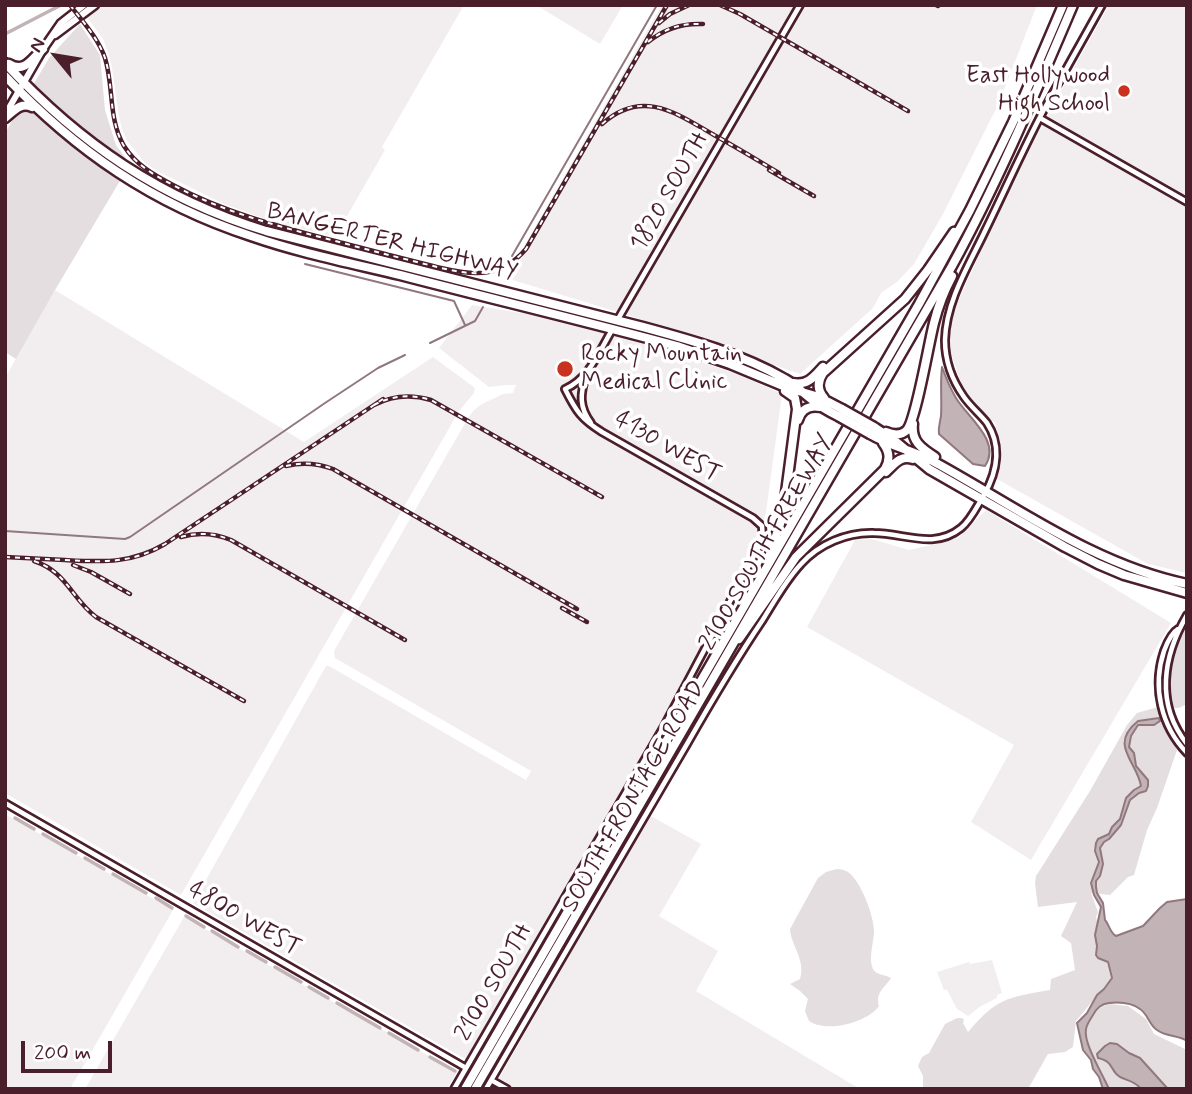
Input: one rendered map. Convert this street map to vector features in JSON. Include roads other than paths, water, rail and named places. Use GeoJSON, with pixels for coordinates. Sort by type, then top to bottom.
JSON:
{"type":"FeatureCollection","features":[{"type":"Feature","properties":{"kind":"highway","name":"2100 SOUTH FREEWAY"},"geometry":{"type":"LineString","coordinates":[[465,1089],[913,316],[1013,122],[1062,5]]}},
{"type":"Feature","properties":{"kind":"highway","name":"2100 SOUTH FREEWAY"},"geometry":{"type":"LineString","coordinates":[[475,1089],[973,228],[1017,136],[1073,5]]}},
{"type":"Feature","properties":{"kind":"highway"},"geometry":{"type":"LineString","coordinates":[[5,62],[22,68],[43,50]]}},
{"type":"Feature","properties":{"kind":"highway","name":"BANGERTER HIGHWAY"},"geometry":{"type":"LineString","coordinates":[[5,62],[38,110],[69,137],[119,174],[168,202],[223,226],[276,244],[615,325],[668,334],[723,352],[789,381],[804,393]]}},
{"type":"Feature","properties":{"kind":"highway","name":"BANGERTER HIGHWAY"},"geometry":{"type":"LineString","coordinates":[[5,76],[110,157],[166,191],[224,217],[280,235],[615,325],[716,358],[804,393],[872,431],[892,439],[917,460],[981,499],[1098,564],[1156,586],[1187,593]]}},
{"type":"Feature","properties":{"kind":"highway"},"geometry":{"type":"LineString","coordinates":[[5,117],[22,105],[38,110]]}},
{"type":"Feature","properties":{"kind":"highway"},"geometry":{"type":"LineString","coordinates":[[793,444],[801,413],[810,407],[825,404],[819,385],[824,372],[912,291],[970,210]]}},
{"type":"Feature","properties":{"kind":"highway"},"geometry":{"type":"LineString","coordinates":[[872,431],[894,435],[905,432],[911,423],[939,304],[973,228]]}},
{"type":"Feature","properties":{"kind":"highway"},"geometry":{"type":"LineString","coordinates":[[789,381],[797,384],[807,382],[856,342]]}},
{"type":"Feature","properties":{"kind":"highway"},"geometry":{"type":"LineString","coordinates":[[715,660],[758,580],[778,535],[783,515],[797,409],[792,395],[768,380]]}},
{"type":"Feature","properties":{"kind":"highway"},"geometry":{"type":"LineString","coordinates":[[919,390],[913,428],[916,442],[975,484]]}},
{"type":"Feature","properties":{"kind":"highway","name":"BANGERTER HIGHWAY"},"geometry":{"type":"LineString","coordinates":[[872,431],[881,441],[925,457],[1097,554],[1134,569],[1187,584]]}},
{"type":"Feature","properties":{"kind":"highway"},"geometry":{"type":"LineString","coordinates":[[728,652],[746,632],[796,557],[887,467],[889,454],[881,441]]}},
{"type":"Feature","properties":{"kind":"highway"},"geometry":{"type":"LineString","coordinates":[[845,509],[898,460],[907,457],[917,460]]}},
{"type":"Feature","properties":{"kind":"main road"},"geometry":{"type":"LineString","coordinates":[[5,117],[61,23],[84,5]]}},
{"type":"Feature","properties":{"kind":"main road"},"geometry":{"type":"LineString","coordinates":[[54,36],[94,5]]}},
{"type":"Feature","properties":{"kind":"street","name":"1820 SOUTH"},"geometry":{"type":"LineString","coordinates":[[565,390],[587,373],[800,5]]}},
{"type":"Feature","properties":{"kind":"street","name":"SOUTH FRONTAGE ROAD"},"geometry":{"type":"LineString","coordinates":[[486,1089],[721,686],[800,565],[822,547],[859,534],[883,534],[919,540],[946,536],[967,522],[986,491],[997,463],[995,445],[992,432],[967,401],[947,361],[945,346],[951,304],[1040,118],[1102,5]]}},
{"type":"Feature","properties":{"kind":"street"},"geometry":{"type":"LineString","coordinates":[[1040,118],[1187,202]]}},
{"type":"Feature","properties":{"kind":"street"},"geometry":{"type":"LineString","coordinates":[[587,373],[581,400],[587,418],[597,429]]}},
{"type":"Feature","properties":{"kind":"street","name":"4130 WEST"},"geometry":{"type":"LineString","coordinates":[[565,390],[585,421],[753,518],[762,526]]}},
{"type":"Feature","properties":{"kind":"street","name":"2100 SOUTH"},"geometry":{"type":"LineString","coordinates":[[454,1089],[663,728],[761,544],[762,526]]}},
{"type":"Feature","properties":{"kind":"street"},"geometry":{"type":"LineString","coordinates":[[1187,615],[1178,629],[1167,664],[1165,689],[1171,717],[1187,744]]}},
{"type":"Feature","properties":{"kind":"street"},"geometry":{"type":"LineString","coordinates":[[1178,629],[1164,652],[1159,690],[1167,723],[1175,739],[1187,753]]}},
{"type":"Feature","properties":{"kind":"street","name":"4800 WEST"},"geometry":{"type":"LineString","coordinates":[[5,803],[466,1068]]}},
{"type":"Feature","properties":{"kind":"street"},"geometry":{"type":"LineString","coordinates":[[491,1080],[507,1089]]}},
{"type":"Feature","properties":{"kind":"waterway"},"geometry":{"type":"LineString","coordinates":[[5,34],[61,5]]}},
{"type":"Feature","properties":{"kind":"waterway"},"geometry":{"type":"LineString","coordinates":[[512,256],[657,5]]}},
{"type":"Feature","properties":{"kind":"waterway"},"geometry":{"type":"LineString","coordinates":[[305,264],[454,301],[465,325]]}},
{"type":"Feature","properties":{"kind":"waterway"},"geometry":{"type":"LineString","coordinates":[[430,343],[475,321],[483,307]]}},
{"type":"Feature","properties":{"kind":"waterway"},"geometry":{"type":"LineString","coordinates":[[5,531],[125,539],[130,537],[325,403],[378,368],[405,355]]}},
{"type":"Feature","properties":{"kind":"waterway"},"geometry":{"type":"LineString","coordinates":[[15,818],[34,829]]}},
{"type":"Feature","properties":{"kind":"waterway"},"geometry":{"type":"LineString","coordinates":[[43,834],[76,853]]}},
{"type":"Feature","properties":{"kind":"waterway"},"geometry":{"type":"LineString","coordinates":[[85,858],[104,869]]}},
{"type":"Feature","properties":{"kind":"waterway"},"geometry":{"type":"LineString","coordinates":[[113,874],[146,893]]}},
{"type":"Feature","properties":{"kind":"waterway"},"geometry":{"type":"LineString","coordinates":[[156,898],[172,908]]}},
{"type":"Feature","properties":{"kind":"waterway"},"geometry":{"type":"LineString","coordinates":[[186,916],[204,927]]}},
{"type":"Feature","properties":{"kind":"waterway"},"geometry":{"type":"LineString","coordinates":[[212,931],[238,947]]}},
{"type":"Feature","properties":{"kind":"waterway"},"geometry":{"type":"LineString","coordinates":[[247,951],[266,962]]}},
{"type":"Feature","properties":{"kind":"waterway"},"geometry":{"type":"LineString","coordinates":[[275,967],[301,982]]}},
{"type":"Feature","properties":{"kind":"waterway"},"geometry":{"type":"LineString","coordinates":[[309,987],[328,998]]}},
{"type":"Feature","properties":{"kind":"waterway"},"geometry":{"type":"LineString","coordinates":[[337,1003],[380,1028]]}},
{"type":"Feature","properties":{"kind":"waterway"},"geometry":{"type":"LineString","coordinates":[[389,1033],[418,1050]]}},
{"type":"Feature","properties":{"kind":"waterway"},"geometry":{"type":"LineString","coordinates":[[430,1057],[455,1071]]}},
{"type":"Feature","properties":{"kind":"railway"},"geometry":{"type":"LineString","coordinates":[[70,5],[94,37],[105,58],[119,136],[134,159],[152,173],[193,195],[256,219],[441,268],[476,273],[497,270],[526,249],[667,5]]}},
{"type":"Feature","properties":{"kind":"railway"},"geometry":{"type":"LineString","coordinates":[[659,23],[689,5]]}},
{"type":"Feature","properties":{"kind":"railway"},"geometry":{"type":"LineString","coordinates":[[720,5],[908,111]]}},
{"type":"Feature","properties":{"kind":"railway"},"geometry":{"type":"LineString","coordinates":[[648,42],[674,27],[703,24]]}},
{"type":"Feature","properties":{"kind":"railway"},"geometry":{"type":"LineString","coordinates":[[602,124],[631,107],[659,108],[686,119],[779,173]]}},
{"type":"Feature","properties":{"kind":"railway"},"geometry":{"type":"LineString","coordinates":[[769,170],[814,196]]}},
{"type":"Feature","properties":{"kind":"railway"},"geometry":{"type":"LineString","coordinates":[[374,405],[402,396],[431,400],[602,497]]}},
{"type":"Feature","properties":{"kind":"railway"},"geometry":{"type":"LineString","coordinates":[[5,557],[104,561],[153,551],[383,399]]}},
{"type":"Feature","properties":{"kind":"railway"},"geometry":{"type":"LineString","coordinates":[[286,466],[310,464],[333,469],[577,609]]}},
{"type":"Feature","properties":{"kind":"railway"},"geometry":{"type":"LineString","coordinates":[[181,537],[206,534],[231,540],[405,640]]}},
{"type":"Feature","properties":{"kind":"railway"},"geometry":{"type":"LineString","coordinates":[[34,561],[62,579],[96,617],[244,701]]}},
{"type":"Feature","properties":{"kind":"railway"},"geometry":{"type":"LineString","coordinates":[[73,565],[130,594]]}},
{"type":"Feature","properties":{"kind":"railway"},"geometry":{"type":"LineString","coordinates":[[562,608],[587,622]]}},
{"type":"Feature","properties":{"kind":"place","name":"East Hollywood High School"},"geometry":{"type":"Point","coordinates":[1124,91]}},
{"type":"Feature","properties":{"kind":"place","name":"Rocky Mountain Medical Clinic"},"geometry":{"type":"Point","coordinates":[565,369]}}]}
